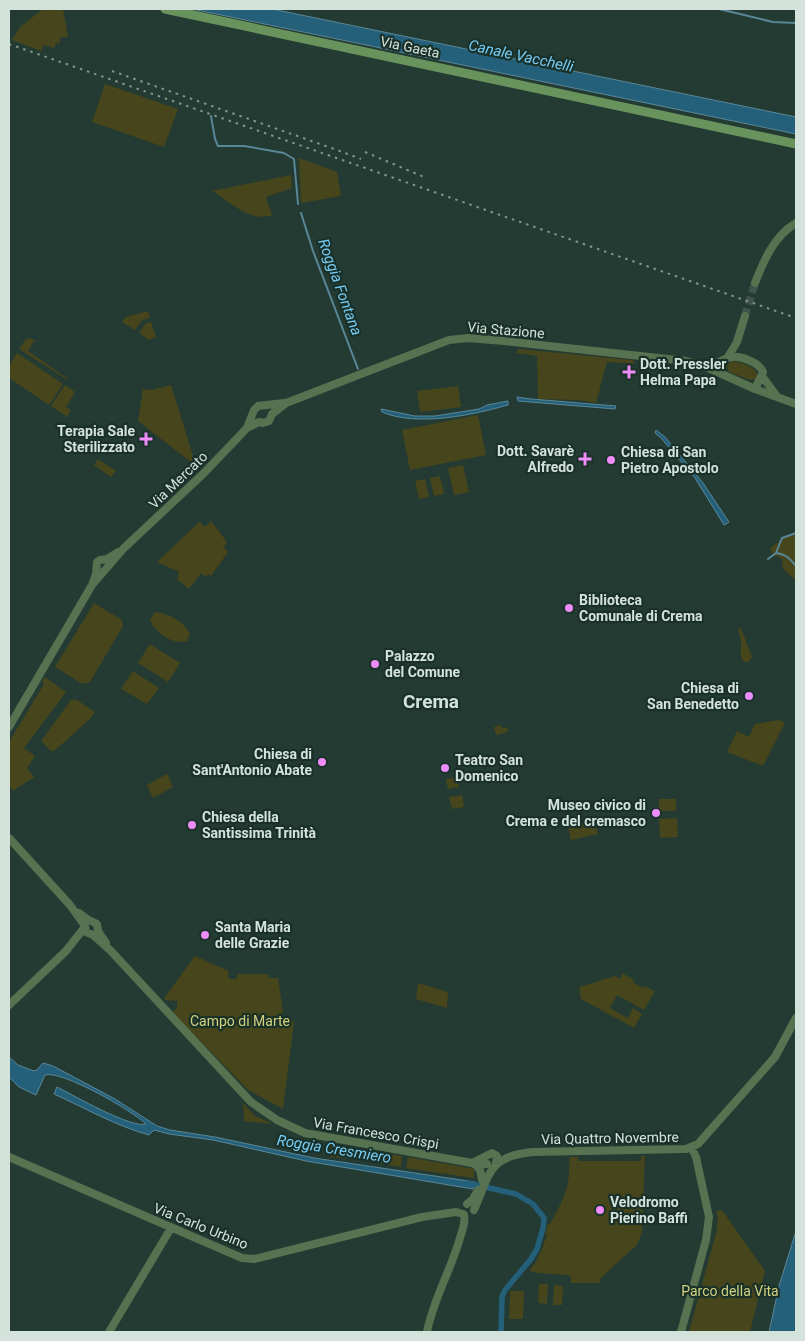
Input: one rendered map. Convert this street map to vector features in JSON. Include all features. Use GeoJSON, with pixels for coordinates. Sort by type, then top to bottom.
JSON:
{"type":"FeatureCollection","features":[{"type":"Feature","properties":{"kind":"main road","name":"Via Gaeta"},"geometry":{"type":"LineString","coordinates":[[165,9],[796,144]]}},
{"type":"Feature","properties":{"kind":"street"},"geometry":{"type":"LineString","coordinates":[[755,283],[772,247],[782,234],[796,223]]}},
{"type":"Feature","properties":{"kind":"street"},"geometry":{"type":"LineString","coordinates":[[730,377],[723,370],[723,363],[737,342],[745,316]]}},
{"type":"Feature","properties":{"kind":"street","name":"Via Stazione"},"geometry":{"type":"LineString","coordinates":[[272,414],[286,403],[442,342],[456,339],[504,341],[691,362],[745,383],[759,383],[778,396],[796,404]]}},
{"type":"Feature","properties":{"kind":"street"},"geometry":{"type":"LineString","coordinates":[[737,342],[739,358]]}},
{"type":"Feature","properties":{"kind":"street"},"geometry":{"type":"LineString","coordinates":[[704,366],[714,366],[727,358],[739,358],[759,366],[763,372],[759,383]]}},
{"type":"Feature","properties":{"kind":"street","name":"Via Stazione"},"geometry":{"type":"LineString","coordinates":[[759,383],[778,396]]}},
{"type":"Feature","properties":{"kind":"street","name":"Via Stazione"},"geometry":{"type":"LineString","coordinates":[[265,404],[286,403]]}},
{"type":"Feature","properties":{"kind":"street"},"geometry":{"type":"LineString","coordinates":[[265,404],[271,409],[272,414],[268,421],[259,422],[253,414],[255,408],[265,404]]}},
{"type":"Feature","properties":{"kind":"street","name":"Via Mercato"},"geometry":{"type":"LineString","coordinates":[[247,428],[253,414]]}},
{"type":"Feature","properties":{"kind":"street","name":"Via Mercato"},"geometry":{"type":"LineString","coordinates":[[9,727],[103,566],[203,474],[247,428],[259,422]]}},
{"type":"Feature","properties":{"kind":"street"},"geometry":{"type":"LineString","coordinates":[[9,838],[70,906],[87,919],[86,932],[94,933]]}},
{"type":"Feature","properties":{"kind":"street"},"geometry":{"type":"LineString","coordinates":[[9,1005],[66,951],[87,925],[98,924],[94,933],[66,951]]}},
{"type":"Feature","properties":{"kind":"street","name":"Via Francesco Crispi"},"geometry":{"type":"LineString","coordinates":[[94,933],[252,1102],[278,1120],[305,1133],[474,1164]]}},
{"type":"Feature","properties":{"kind":"street","name":"Via Quattro Novembre"},"geometry":{"type":"LineString","coordinates":[[491,1161],[533,1152],[680,1149],[698,1144],[775,1057],[796,1018]]}},
{"type":"Feature","properties":{"kind":"street"},"geometry":{"type":"LineString","coordinates":[[682,1332],[706,1240],[709,1217],[696,1157],[691,1147]]}},
{"type":"Feature","properties":{"kind":"street","name":"Via Carlo Urbino"},"geometry":{"type":"LineString","coordinates":[[9,1157],[242,1258],[254,1259],[422,1217],[468,1211]]}},
{"type":"Feature","properties":{"kind":"street"},"geometry":{"type":"LineString","coordinates":[[474,1164],[491,1161]]}},
{"type":"Feature","properties":{"kind":"street"},"geometry":{"type":"LineString","coordinates":[[427,1332],[457,1249],[468,1211],[473,1199],[479,1192],[491,1161]]}},
{"type":"Feature","properties":{"kind":"street"},"geometry":{"type":"LineString","coordinates":[[474,1164],[480,1170],[484,1180]]}},
{"type":"Feature","properties":{"kind":"street"},"geometry":{"type":"LineString","coordinates":[[110,1332],[171,1228]]}},
{"type":"Feature","properties":{"kind":"green space"},"geometry":{"type":"Polygon","coordinates":[[[43,9],[63,9],[68,37],[61,37],[59,44],[56,43],[54,48],[44,45],[41,51],[12,40],[20,27],[43,9]]]}},
{"type":"Feature","properties":{"kind":"green space"},"geometry":{"type":"Polygon","coordinates":[[[105,84],[178,109],[164,147],[92,122],[105,84]]]}},
{"type":"Feature","properties":{"kind":"green space"},"geometry":{"type":"Polygon","coordinates":[[[299,158],[337,172],[341,196],[301,203],[299,158]]]}},
{"type":"Feature","properties":{"kind":"green space"},"geometry":{"type":"Polygon","coordinates":[[[291,175],[292,188],[266,197],[272,215],[264,217],[241,210],[212,191],[291,175]]]}},
{"type":"Feature","properties":{"kind":"green space"},"geometry":{"type":"Polygon","coordinates":[[[148,311],[150,318],[142,320],[135,330],[122,322],[126,317],[148,311]]]}},
{"type":"Feature","properties":{"kind":"green space"},"geometry":{"type":"Polygon","coordinates":[[[151,322],[156,337],[149,340],[139,333],[145,324],[151,322]]]}},
{"type":"Feature","properties":{"kind":"green space"},"geometry":{"type":"Polygon","coordinates":[[[30,338],[38,342],[34,341],[28,351],[66,379],[19,349],[25,340],[30,338]]]}},
{"type":"Feature","properties":{"kind":"green space"},"geometry":{"type":"Polygon","coordinates":[[[517,350],[632,360],[634,364],[607,362],[596,403],[578,400],[538,399],[537,356],[517,353],[517,350]]]}},
{"type":"Feature","properties":{"kind":"green space"},"geometry":{"type":"Polygon","coordinates":[[[17,353],[63,384],[49,405],[9,378],[9,366],[17,353]]]}},
{"type":"Feature","properties":{"kind":"green space"},"geometry":{"type":"Polygon","coordinates":[[[732,361],[752,368],[757,373],[756,379],[750,380],[729,372],[726,366],[732,361]]]}},
{"type":"Feature","properties":{"kind":"green space"},"geometry":{"type":"Polygon","coordinates":[[[65,385],[75,392],[66,407],[71,410],[67,417],[51,406],[65,385]]]}},
{"type":"Feature","properties":{"kind":"green space"},"geometry":{"type":"Polygon","coordinates":[[[171,385],[194,459],[191,462],[138,421],[143,389],[151,390],[171,385]]]}},
{"type":"Feature","properties":{"kind":"green space"},"geometry":{"type":"Polygon","coordinates":[[[458,386],[461,407],[420,412],[417,391],[458,386]]]}},
{"type":"Feature","properties":{"kind":"green space"},"geometry":{"type":"Polygon","coordinates":[[[478,415],[486,455],[410,470],[402,430],[478,415]]]}},
{"type":"Feature","properties":{"kind":"green space"},"geometry":{"type":"Polygon","coordinates":[[[98,459],[116,471],[111,477],[94,465],[98,459]]]}},
{"type":"Feature","properties":{"kind":"green space"},"geometry":{"type":"Polygon","coordinates":[[[463,465],[469,492],[454,495],[448,468],[463,465]]]}},
{"type":"Feature","properties":{"kind":"green space"},"geometry":{"type":"Polygon","coordinates":[[[440,476],[444,494],[434,496],[430,478],[440,476]]]}},
{"type":"Feature","properties":{"kind":"green space"},"geometry":{"type":"Polygon","coordinates":[[[425,479],[429,497],[419,499],[415,481],[425,479]]]}},
{"type":"Feature","properties":{"kind":"green space"},"geometry":{"type":"Polygon","coordinates":[[[211,521],[227,542],[224,547],[228,552],[211,576],[208,574],[206,577],[201,573],[189,589],[177,579],[179,572],[157,562],[197,524],[200,522],[205,527],[211,521]]]}},
{"type":"Feature","properties":{"kind":"green space"},"geometry":{"type":"Polygon","coordinates":[[[796,534],[796,581],[782,568],[783,560],[777,556],[774,557],[770,548],[784,538],[796,534]]]}},
{"type":"Feature","properties":{"kind":"green space"},"geometry":{"type":"Polygon","coordinates":[[[94,603],[122,620],[123,626],[90,682],[82,684],[55,667],[94,603]]]}},
{"type":"Feature","properties":{"kind":"green space"},"geometry":{"type":"Polygon","coordinates":[[[155,612],[170,616],[180,622],[190,634],[187,641],[170,640],[160,633],[150,620],[155,612]]]}},
{"type":"Feature","properties":{"kind":"green space"},"geometry":{"type":"Polygon","coordinates":[[[741,628],[752,657],[748,662],[744,662],[741,656],[741,642],[738,629],[741,628]]]}},
{"type":"Feature","properties":{"kind":"green space"},"geometry":{"type":"Polygon","coordinates":[[[150,644],[180,663],[168,682],[138,663],[150,644]]]}},
{"type":"Feature","properties":{"kind":"green space"},"geometry":{"type":"Polygon","coordinates":[[[133,671],[159,688],[147,704],[121,689],[133,671]]]}},
{"type":"Feature","properties":{"kind":"green space"},"geometry":{"type":"Polygon","coordinates":[[[45,677],[66,692],[24,748],[35,756],[27,768],[34,777],[13,791],[9,784],[9,742],[44,684],[42,681],[45,677]]]}},
{"type":"Feature","properties":{"kind":"green space"},"geometry":{"type":"Polygon","coordinates":[[[71,700],[77,700],[95,712],[89,720],[54,751],[51,751],[41,741],[71,700]]]}},
{"type":"Feature","properties":{"kind":"green space"},"geometry":{"type":"Polygon","coordinates":[[[779,720],[785,723],[763,766],[727,752],[737,731],[749,737],[755,724],[779,720]]]}},
{"type":"Feature","properties":{"kind":"green space"},"geometry":{"type":"Polygon","coordinates":[[[501,725],[502,728],[507,727],[508,732],[496,735],[494,727],[501,725]]]}},
{"type":"Feature","properties":{"kind":"green space"},"geometry":{"type":"Polygon","coordinates":[[[167,774],[173,787],[153,798],[147,785],[167,774]]]}},
{"type":"Feature","properties":{"kind":"green space"},"geometry":{"type":"Polygon","coordinates":[[[457,777],[459,787],[448,789],[446,779],[457,777]]]}},
{"type":"Feature","properties":{"kind":"green space"},"geometry":{"type":"Polygon","coordinates":[[[462,795],[464,807],[452,809],[449,797],[462,795]]]}},
{"type":"Feature","properties":{"kind":"green space"},"geometry":{"type":"Polygon","coordinates":[[[659,799],[676,799],[676,811],[659,811],[659,799]]]}},
{"type":"Feature","properties":{"kind":"green space"},"geometry":{"type":"Polygon","coordinates":[[[677,818],[678,837],[660,838],[659,819],[677,818]]]}},
{"type":"Feature","properties":{"kind":"green space"},"geometry":{"type":"Polygon","coordinates":[[[594,820],[598,834],[571,840],[568,827],[594,820]]]}},
{"type":"Feature","properties":{"kind":"green space","name":"Campo di Marte"},"geometry":{"type":"Polygon","coordinates":[[[195,956],[229,971],[228,976],[230,979],[236,979],[238,974],[268,974],[269,978],[278,978],[283,1010],[282,1019],[292,1020],[294,1023],[283,1109],[248,1090],[176,1016],[173,1011],[177,1008],[177,1001],[164,998],[195,956]]]}},
{"type":"Feature","properties":{"kind":"green space"},"geometry":{"type":"Polygon","coordinates":[[[622,973],[643,988],[645,986],[655,991],[644,1010],[617,995],[610,1008],[628,1018],[633,1008],[642,1014],[634,1028],[581,999],[579,987],[615,976],[621,979],[622,973]]]}},
{"type":"Feature","properties":{"kind":"green space"},"geometry":{"type":"Polygon","coordinates":[[[418,983],[448,992],[447,1008],[416,999],[418,983]]]}},
{"type":"Feature","properties":{"kind":"green space"},"geometry":{"type":"Polygon","coordinates":[[[243,1103],[255,1116],[273,1124],[244,1121],[243,1103]]]}},
{"type":"Feature","properties":{"kind":"green space"},"geometry":{"type":"Polygon","coordinates":[[[330,1145],[402,1156],[401,1167],[356,1159],[330,1157],[330,1145]]]}},
{"type":"Feature","properties":{"kind":"green space","name":"Velodromo Pierino Baffi"},"geometry":{"type":"Polygon","coordinates":[[[641,1156],[645,1156],[642,1232],[637,1245],[601,1278],[600,1283],[571,1283],[571,1277],[568,1275],[529,1271],[540,1254],[547,1235],[545,1234],[548,1224],[550,1224],[566,1192],[569,1176],[569,1157],[578,1157],[578,1161],[641,1161],[641,1156]]]}},
{"type":"Feature","properties":{"kind":"green space"},"geometry":{"type":"Polygon","coordinates":[[[408,1157],[474,1169],[474,1178],[406,1168],[408,1157]]]}},
{"type":"Feature","properties":{"kind":"green space","name":"Parco della Vita"},"geometry":{"type":"Polygon","coordinates":[[[722,1210],[765,1271],[750,1332],[689,1332],[716,1233],[718,1219],[716,1211],[722,1210]]]}},
{"type":"Feature","properties":{"kind":"green space"},"geometry":{"type":"Polygon","coordinates":[[[539,1284],[548,1284],[547,1304],[538,1303],[539,1284]]]}},
{"type":"Feature","properties":{"kind":"green space"},"geometry":{"type":"Polygon","coordinates":[[[554,1285],[563,1286],[562,1305],[553,1305],[554,1285]]]}},
{"type":"Feature","properties":{"kind":"green space"},"geometry":{"type":"Polygon","coordinates":[[[510,1291],[524,1291],[523,1319],[509,1319],[510,1291]]]}},
{"type":"Feature","properties":{"kind":"water"},"geometry":{"type":"Polygon","coordinates":[[[192,9],[272,9],[796,117],[796,134],[192,9]]]}},
{"type":"Feature","properties":{"kind":"water"},"geometry":{"type":"Polygon","coordinates":[[[517,397],[616,406],[615,409],[518,401],[517,397]]]}},
{"type":"Feature","properties":{"kind":"water"},"geometry":{"type":"Polygon","coordinates":[[[508,401],[508,405],[445,418],[412,419],[382,412],[381,409],[415,416],[435,416],[479,409],[487,405],[508,401]]]}},
{"type":"Feature","properties":{"kind":"water"},"geometry":{"type":"Polygon","coordinates":[[[656,430],[665,437],[703,483],[729,522],[724,525],[695,478],[655,433],[656,430]]]}},
{"type":"Feature","properties":{"kind":"water"},"geometry":{"type":"Polygon","coordinates":[[[9,1057],[18,1065],[34,1071],[43,1063],[53,1066],[115,1099],[157,1126],[170,1130],[215,1137],[314,1158],[475,1182],[473,1189],[306,1161],[213,1140],[154,1130],[149,1135],[113,1122],[54,1094],[57,1087],[116,1117],[139,1124],[146,1124],[113,1101],[66,1079],[54,1075],[45,1075],[36,1095],[19,1087],[9,1077],[9,1057]]]}},
{"type":"Feature","properties":{"kind":"water"},"geometry":{"type":"Polygon","coordinates":[[[796,1231],[796,1332],[769,1332],[779,1286],[796,1231]]]}},
{"type":"Feature","properties":{"kind":"waterway"},"geometry":{"type":"LineString","coordinates":[[719,9],[773,22],[796,23]]}},
{"type":"Feature","properties":{"kind":"waterway","name":"Roggia Fontana"},"geometry":{"type":"LineString","coordinates":[[211,116],[218,146],[244,146],[284,153],[294,159],[298,204]]}},
{"type":"Feature","properties":{"kind":"waterway","name":"Roggia Fontana"},"geometry":{"type":"LineString","coordinates":[[301,213],[313,251],[358,369]]}},
{"type":"Feature","properties":{"kind":"waterway"},"geometry":{"type":"LineString","coordinates":[[776,553],[782,538],[796,533]]}},
{"type":"Feature","properties":{"kind":"waterway"},"geometry":{"type":"LineString","coordinates":[[768,559],[776,553],[782,554],[788,557],[796,566]]}},
{"type":"Feature","properties":{"kind":"waterway","name":"Roggia Cresmiero"},"geometry":{"type":"LineString","coordinates":[[467,1183],[516,1194],[533,1204],[544,1218],[537,1249],[505,1290],[502,1297],[501,1332]]}},
{"type":"Feature","properties":{"kind":"tunnel"},"geometry":{"type":"LineString","coordinates":[[745,316],[755,283]]}},
{"type":"Feature","properties":{"kind":"railway"},"geometry":{"type":"LineString","coordinates":[[9,44],[796,318]]}},
{"type":"Feature","properties":{"kind":"railway"},"geometry":{"type":"LineString","coordinates":[[112,71],[361,159]]}},
{"type":"Feature","properties":{"kind":"railway"},"geometry":{"type":"LineString","coordinates":[[365,152],[424,177]]}},
{"type":"Feature","properties":{"kind":"place","name":"Dott. Pressler Helma Papa"},"geometry":{"type":"Point","coordinates":[629,372]}},
{"type":"Feature","properties":{"kind":"place","name":"Terapia Sale Sterilizzato"},"geometry":{"type":"Point","coordinates":[146,439]}},
{"type":"Feature","properties":{"kind":"place","name":"Dott. Savarè Alfredo"},"geometry":{"type":"Point","coordinates":[585,459]}},
{"type":"Feature","properties":{"kind":"place","name":"Chiesa di San Pietro Apostolo"},"geometry":{"type":"Point","coordinates":[611,460]}},
{"type":"Feature","properties":{"kind":"place","name":"Biblioteca Comunale di Crema"},"geometry":{"type":"Point","coordinates":[569,608]}},
{"type":"Feature","properties":{"kind":"place","name":"Palazzo del Comune"},"geometry":{"type":"Point","coordinates":[375,664]}},
{"type":"Feature","properties":{"kind":"place","name":"Chiesa di San Benedetto"},"geometry":{"type":"Point","coordinates":[749,696]}},
{"type":"Feature","properties":{"kind":"place","name":"Chiesa di Sant'Antonio Abate"},"geometry":{"type":"Point","coordinates":[322,762]}},
{"type":"Feature","properties":{"kind":"place","name":"Teatro San Domenico"},"geometry":{"type":"Point","coordinates":[445,768]}},
{"type":"Feature","properties":{"kind":"place","name":"Museo civico di Crema e del cremasco"},"geometry":{"type":"Point","coordinates":[656,813]}},
{"type":"Feature","properties":{"kind":"place","name":"Chiesa della Santissima Trinità"},"geometry":{"type":"Point","coordinates":[192,825]}},
{"type":"Feature","properties":{"kind":"place","name":"Santa Maria delle Grazie"},"geometry":{"type":"Point","coordinates":[205,935]}},
{"type":"Feature","properties":{"kind":"place","name":"Velodromo Pierino Baffi"},"geometry":{"type":"Point","coordinates":[600,1210]}},
{"type":"Feature","properties":{"kind":"district","name":"Crema"},"geometry":{"type":"Point","coordinates":[431,701]}},
{"type":"Feature","properties":{"kind":"water label","name":"Canale Vacchelli"},"geometry":{"type":"Point","coordinates":[521,56]}}]}
